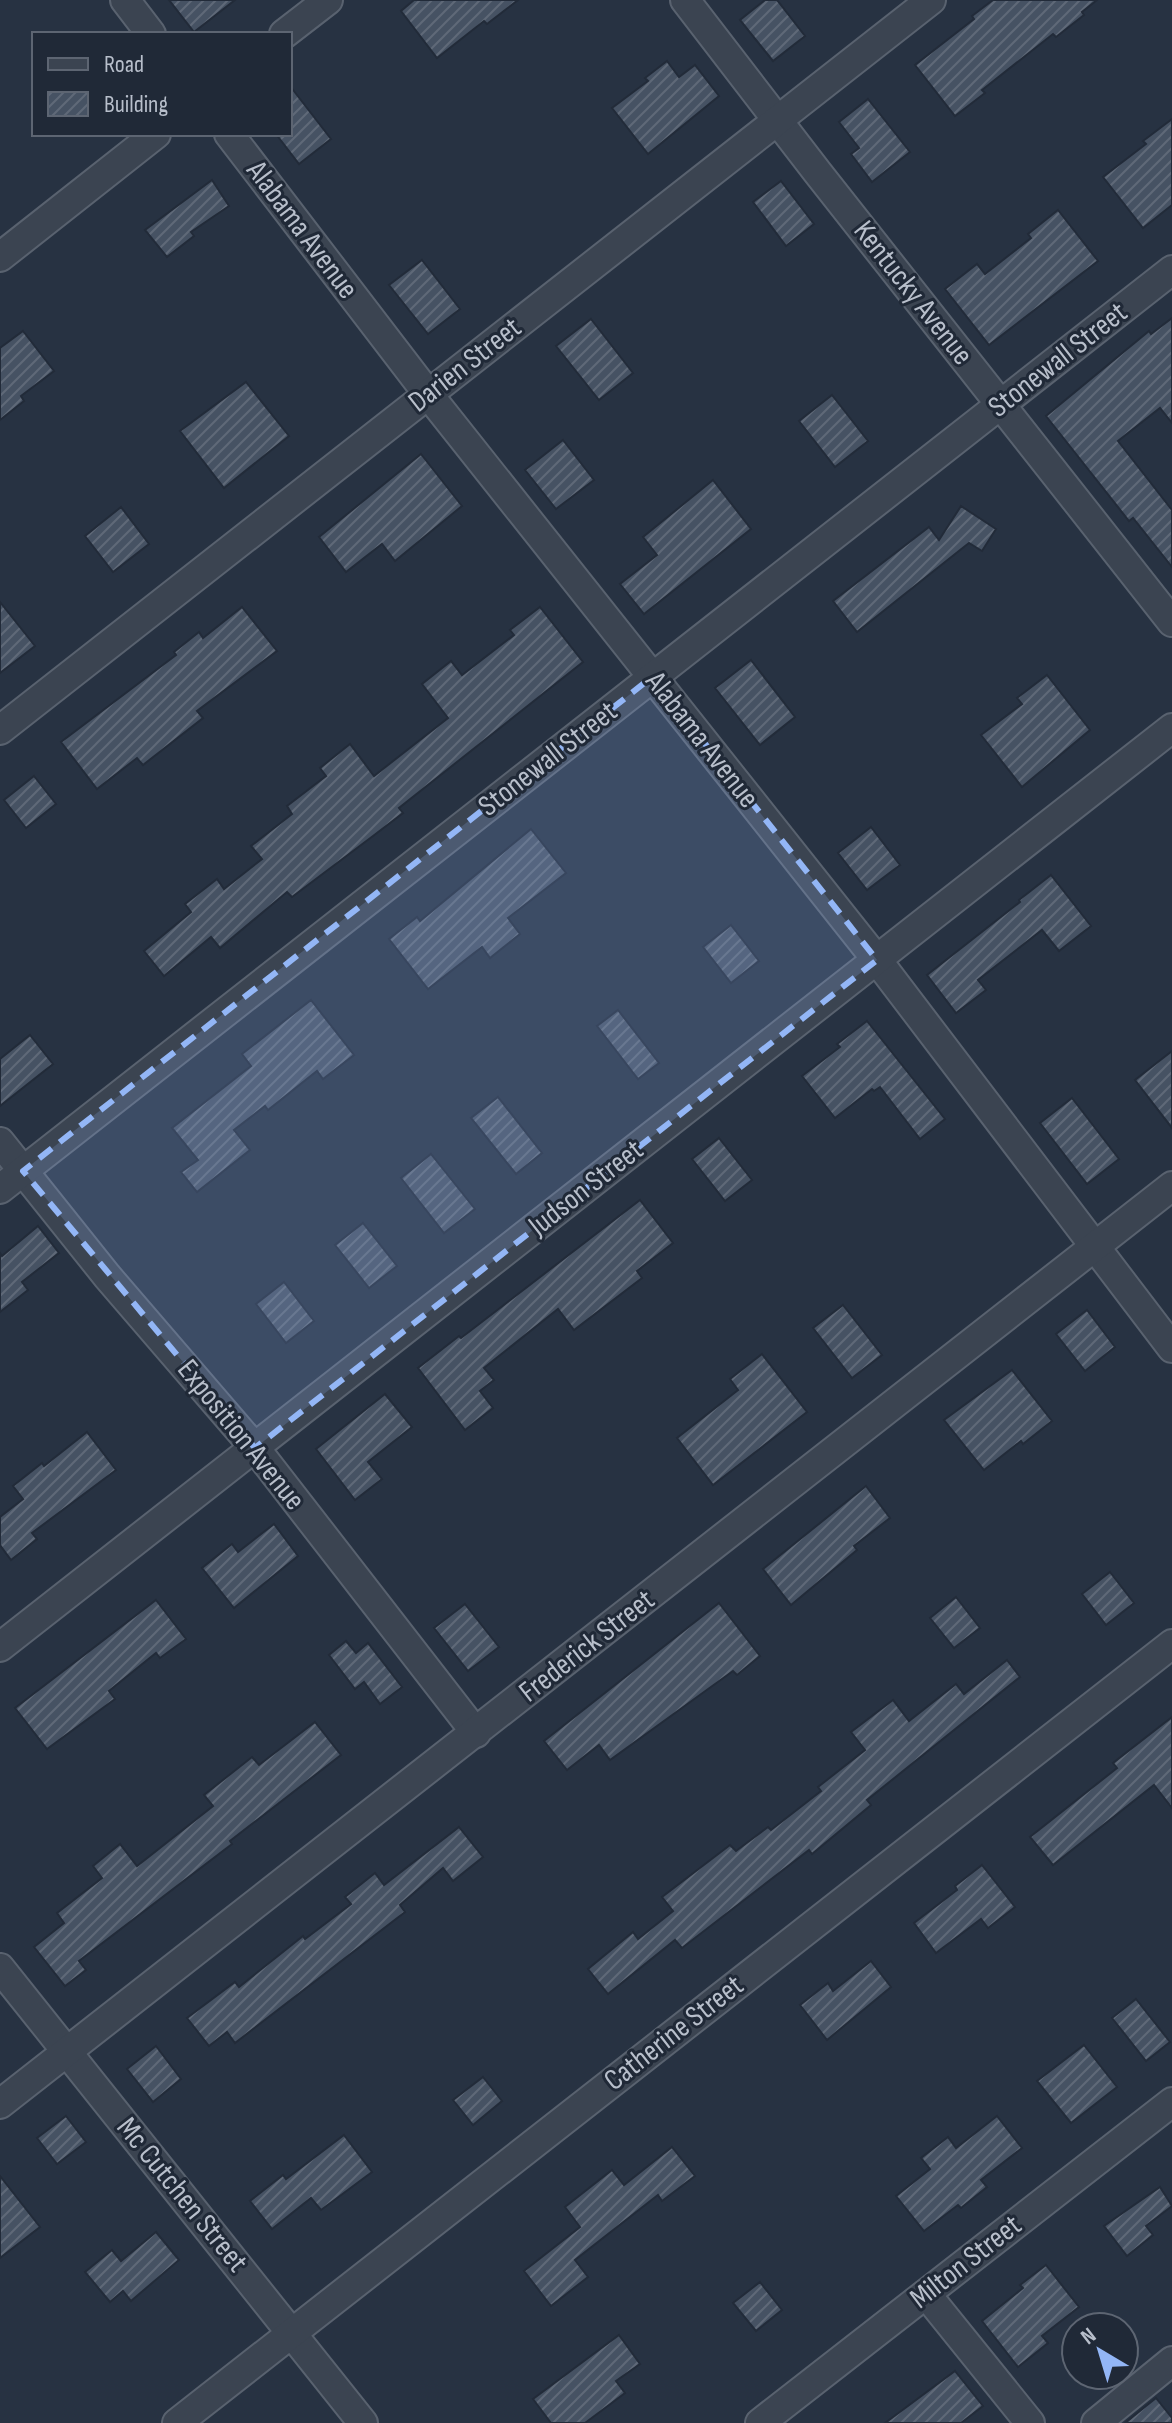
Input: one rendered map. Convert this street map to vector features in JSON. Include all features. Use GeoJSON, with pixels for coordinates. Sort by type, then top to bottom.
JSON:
{"type":"FeatureCollection","features":[{"type":"Feature","properties":{"kind":"street"},"geometry":{"type":"LineString","coordinates":[[125,0],[149,32]]}},
{"type":"Feature","properties":{"kind":"street"},"geometry":{"type":"LineString","coordinates":[[287,32],[328,0]]}},
{"type":"Feature","properties":{"kind":"street","name":"Kentucky Avenue"},"geometry":{"type":"LineString","coordinates":[[685,0],[1172,622]]}},
{"type":"Feature","properties":{"kind":"street","name":"Darien Street"},"geometry":{"type":"LineString","coordinates":[[0,730],[931,0]]}},
{"type":"Feature","properties":{"kind":"street"},"geometry":{"type":"LineString","coordinates":[[0,257],[153,136]]}},
{"type":"Feature","properties":{"kind":"street","name":"Alabama Avenue"},"geometry":{"type":"LineString","coordinates":[[231,136],[428,394],[877,960],[1172,1348]]}},
{"type":"Feature","properties":{"kind":"street","name":"Stonewall Street"},"geometry":{"type":"LineString","coordinates":[[0,1189],[1172,270]]}},
{"type":"Feature","properties":{"kind":"street","name":"Judson Street"},"geometry":{"type":"LineString","coordinates":[[0,1647],[1172,728]]}},
{"type":"Feature","properties":{"kind":"street","name":"Exposition Avenue"},"geometry":{"type":"LineString","coordinates":[[0,1142],[107,1276],[255,1448],[476,1733]]}},
{"type":"Feature","properties":{"kind":"street","name":"Frederick Street"},"geometry":{"type":"LineString","coordinates":[[0,2104],[1172,1186]]}},
{"type":"Feature","properties":{"kind":"street","name":"Catherine Street"},"geometry":{"type":"LineString","coordinates":[[177,2423],[1172,1644]]}},
{"type":"Feature","properties":{"kind":"street","name":"Mc Cutchen Street"},"geometry":{"type":"LineString","coordinates":[[0,1968],[363,2423]]}},
{"type":"Feature","properties":{"kind":"street","name":"Milton Street"},"geometry":{"type":"LineString","coordinates":[[760,2423],[1172,2102]]}},
{"type":"Feature","properties":{"kind":"street"},"geometry":{"type":"LineString","coordinates":[[926,2294],[1030,2423]]}},
{"type":"Feature","properties":{"kind":"street"},"geometry":{"type":"LineString","coordinates":[[1096,2423],[1172,2361]]}},
{"type":"Feature","properties":{"kind":"highlighted area"},"geometry":{"type":"Polygon","coordinates":[[[652,677],[877,960],[255,1448],[23,1171],[652,677]]]}},
{"type":"Feature","properties":{"kind":"building"},"geometry":{"type":"Polygon","coordinates":[[[169,0],[235,0],[194,32],[169,0]]]}},
{"type":"Feature","properties":{"kind":"building"},"geometry":{"type":"Polygon","coordinates":[[[414,0],[518,0],[487,24],[484,21],[437,58],[401,11],[414,0]]]}},
{"type":"Feature","properties":{"kind":"building"},"geometry":{"type":"Polygon","coordinates":[[[765,0],[777,0],[805,36],[773,61],[740,20],[765,0]]]}},
{"type":"Feature","properties":{"kind":"building"},"geometry":{"type":"Polygon","coordinates":[[[993,0],[1097,0],[1082,12],[1084,15],[1056,37],[1053,34],[982,90],[985,93],[955,116],[915,65],[974,19],[972,16],[993,0]]]}},
{"type":"Feature","properties":{"kind":"building"},"geometry":{"type":"Polygon","coordinates":[[[667,61],[679,77],[695,65],[719,96],[648,154],[612,108],[648,81],[645,78],[667,61]]]}},
{"type":"Feature","properties":{"kind":"building"},"geometry":{"type":"Polygon","coordinates":[[[292,89],[331,139],[299,164],[278,136],[292,136],[292,89]]]}},
{"type":"Feature","properties":{"kind":"building"},"geometry":{"type":"Polygon","coordinates":[[[868,99],[910,152],[872,182],[851,154],[859,148],[839,122],[868,99]]]}},
{"type":"Feature","properties":{"kind":"building"},"geometry":{"type":"Polygon","coordinates":[[[1172,119],[1172,205],[1143,228],[1103,177],[1146,144],[1143,141],[1172,119]]]}},
{"type":"Feature","properties":{"kind":"building"},"geometry":{"type":"Polygon","coordinates":[[[212,180],[229,206],[191,232],[194,236],[167,257],[145,230],[212,180]]]}},
{"type":"Feature","properties":{"kind":"building"},"geometry":{"type":"Polygon","coordinates":[[[781,181],[814,224],[786,246],[753,202],[781,181]]]}},
{"type":"Feature","properties":{"kind":"building"},"geometry":{"type":"Polygon","coordinates":[[[1058,210],[1098,261],[989,345],[945,289],[977,264],[985,274],[1031,238],[1028,234],[1058,210]]]}},
{"type":"Feature","properties":{"kind":"building"},"geometry":{"type":"Polygon","coordinates":[[[422,260],[460,309],[428,334],[389,285],[422,260]]]}},
{"type":"Feature","properties":{"kind":"building"},"geometry":{"type":"Polygon","coordinates":[[[1172,318],[1172,423],[1160,408],[1118,441],[1172,510],[1172,567],[1133,518],[1129,521],[1046,416],[1149,331],[1151,334],[1172,318]]]}},
{"type":"Feature","properties":{"kind":"building"},"geometry":{"type":"Polygon","coordinates":[[[591,319],[633,373],[599,400],[556,346],[591,319]]]}},
{"type":"Feature","properties":{"kind":"building"},"geometry":{"type":"Polygon","coordinates":[[[23,331],[54,371],[21,396],[24,401],[0,420],[0,348],[23,331]]]}},
{"type":"Feature","properties":{"kind":"building"},"geometry":{"type":"Polygon","coordinates":[[[246,382],[289,436],[224,488],[180,431],[246,382]]]}},
{"type":"Feature","properties":{"kind":"building"},"geometry":{"type":"Polygon","coordinates":[[[832,395],[868,441],[835,467],[799,421],[832,395]]]}},
{"type":"Feature","properties":{"kind":"building"},"geometry":{"type":"Polygon","coordinates":[[[563,440],[594,480],[556,509],[525,470],[563,440]]]}},
{"type":"Feature","properties":{"kind":"building"},"geometry":{"type":"Polygon","coordinates":[[[421,454],[462,506],[395,561],[382,544],[346,572],[319,537],[421,454]]]}},
{"type":"Feature","properties":{"kind":"building"},"geometry":{"type":"Polygon","coordinates":[[[713,480],[751,529],[644,614],[620,584],[657,555],[643,537],[713,480]]]}},
{"type":"Feature","properties":{"kind":"building"},"geometry":{"type":"Polygon","coordinates":[[[961,506],[996,529],[982,551],[969,543],[857,632],[833,601],[929,527],[939,540],[961,506]]]}},
{"type":"Feature","properties":{"kind":"building"},"geometry":{"type":"Polygon","coordinates":[[[121,507],[149,544],[113,572],[85,536],[121,507]]]}},
{"type":"Feature","properties":{"kind":"building"},"geometry":{"type":"Polygon","coordinates":[[[0,602],[35,646],[0,673],[0,602]]]}},
{"type":"Feature","properties":{"kind":"building"},"geometry":{"type":"Polygon","coordinates":[[[242,607],[277,651],[197,711],[203,718],[143,765],[137,758],[97,789],[61,742],[176,655],[174,652],[199,632],[203,638],[242,607]]]}},
{"type":"Feature","properties":{"kind":"building"},"geometry":{"type":"Polygon","coordinates":[[[540,607],[583,662],[399,808],[403,813],[292,897],[287,892],[220,948],[211,937],[164,976],[144,951],[191,912],[185,904],[217,879],[224,889],[262,859],[251,846],[292,814],[287,806],[326,776],[320,768],[350,744],[374,776],[448,718],[422,684],[451,661],[462,675],[514,635],[510,630],[540,607]]]}},
{"type":"Feature","properties":{"kind":"building"},"geometry":{"type":"Polygon","coordinates":[[[751,660],[795,717],[760,745],[715,688],[751,660]]]}},
{"type":"Feature","properties":{"kind":"building"},"geometry":{"type":"Polygon","coordinates":[[[1047,675],[1090,730],[1022,787],[981,735],[1022,704],[1017,698],[1047,675]]]}},
{"type":"Feature","properties":{"kind":"building"},"geometry":{"type":"Polygon","coordinates":[[[34,776],[56,804],[26,828],[4,800],[34,776]]]}},
{"type":"Feature","properties":{"kind":"building"},"geometry":{"type":"Polygon","coordinates":[[[871,827],[900,865],[867,890],[838,853],[871,827]]]}},
{"type":"Feature","properties":{"kind":"building"},"geometry":{"type":"Polygon","coordinates":[[[531,829],[566,873],[508,918],[520,934],[490,958],[482,947],[428,989],[389,939],[417,917],[420,921],[531,829]]]}},
{"type":"Feature","properties":{"kind":"building"},"geometry":{"type":"Polygon","coordinates":[[[1051,875],[1091,926],[1059,951],[1042,930],[978,980],[986,990],[956,1013],[927,975],[1051,875]]]}},
{"type":"Feature","properties":{"kind":"building"},"geometry":{"type":"Polygon","coordinates":[[[731,925],[759,961],[731,983],[703,947],[731,925]]]}},
{"type":"Feature","properties":{"kind":"building"},"geometry":{"type":"Polygon","coordinates":[[[311,1000],[354,1055],[323,1079],[317,1071],[268,1110],[265,1106],[234,1130],[250,1150],[197,1192],[181,1172],[198,1160],[172,1128],[251,1066],[242,1054],[311,1000]]]}},
{"type":"Feature","properties":{"kind":"building"},"geometry":{"type":"Polygon","coordinates":[[[618,1010],[659,1063],[638,1079],[597,1026],[618,1010]]]}},
{"type":"Feature","properties":{"kind":"building"},"geometry":{"type":"Polygon","coordinates":[[[867,1021],[945,1119],[920,1139],[880,1087],[874,1091],[872,1089],[835,1118],[802,1076],[840,1047],[837,1044],[867,1021]]]}},
{"type":"Feature","properties":{"kind":"building"},"geometry":{"type":"Polygon","coordinates":[[[30,1035],[53,1064],[0,1106],[0,1059],[30,1035]]]}},
{"type":"Feature","properties":{"kind":"building"},"geometry":{"type":"Polygon","coordinates":[[[1172,1051],[1172,1128],[1135,1080],[1172,1051]]]}},
{"type":"Feature","properties":{"kind":"building"},"geometry":{"type":"Polygon","coordinates":[[[498,1097],[542,1153],[516,1174],[471,1118],[498,1097]]]}},
{"type":"Feature","properties":{"kind":"building"},"geometry":{"type":"Polygon","coordinates":[[[1072,1098],[1119,1159],[1087,1184],[1040,1123],[1072,1098]]]}},
{"type":"Feature","properties":{"kind":"building"},"geometry":{"type":"Polygon","coordinates":[[[719,1138],[752,1180],[725,1201],[692,1159],[719,1138]]]}},
{"type":"Feature","properties":{"kind":"building"},"geometry":{"type":"Polygon","coordinates":[[[431,1154],[475,1209],[444,1233],[401,1178],[431,1154]]]}},
{"type":"Feature","properties":{"kind":"building"},"geometry":{"type":"Polygon","coordinates":[[[640,1200],[673,1243],[637,1271],[642,1278],[574,1330],[558,1309],[484,1368],[494,1380],[480,1391],[493,1408],[465,1430],[418,1368],[640,1200]]]}},
{"type":"Feature","properties":{"kind":"building"},"geometry":{"type":"Polygon","coordinates":[[[363,1223],[397,1266],[369,1288],[335,1245],[363,1223]]]}},
{"type":"Feature","properties":{"kind":"building"},"geometry":{"type":"Polygon","coordinates":[[[38,1226],[59,1253],[22,1282],[28,1290],[0,1312],[0,1253],[2,1256],[38,1226]]]}},
{"type":"Feature","properties":{"kind":"building"},"geometry":{"type":"Polygon","coordinates":[[[284,1282],[314,1321],[286,1343],[256,1304],[284,1282]]]}},
{"type":"Feature","properties":{"kind":"building"},"geometry":{"type":"Polygon","coordinates":[[[843,1305],[882,1355],[852,1378],[813,1328],[843,1305]]]}},
{"type":"Feature","properties":{"kind":"building"},"geometry":{"type":"Polygon","coordinates":[[[1087,1310],[1115,1347],[1085,1371],[1056,1334],[1087,1310]]]}},
{"type":"Feature","properties":{"kind":"building"},"geometry":{"type":"Polygon","coordinates":[[[762,1354],[807,1412],[713,1485],[677,1438],[738,1390],[730,1379],[762,1354]]]}},
{"type":"Feature","properties":{"kind":"building"},"geometry":{"type":"Polygon","coordinates":[[[1012,1370],[1052,1421],[984,1470],[944,1420],[1012,1370]]]}},
{"type":"Feature","properties":{"kind":"building"},"geometry":{"type":"Polygon","coordinates":[[[385,1394],[412,1427],[368,1462],[382,1479],[355,1500],[316,1449],[385,1394]]]}},
{"type":"Feature","properties":{"kind":"building"},"geometry":{"type":"Polygon","coordinates":[[[87,1432],[116,1470],[32,1533],[37,1539],[11,1560],[0,1545],[0,1517],[23,1499],[13,1486],[87,1432]]]}},
{"type":"Feature","properties":{"kind":"building"},"geometry":{"type":"Polygon","coordinates":[[[866,1486],[890,1518],[854,1546],[857,1550],[791,1605],[763,1569],[866,1486]]]}},
{"type":"Feature","properties":{"kind":"building"},"geometry":{"type":"Polygon","coordinates":[[[274,1524],[298,1556],[234,1608],[202,1568],[232,1544],[238,1552],[274,1524]]]}},
{"type":"Feature","properties":{"kind":"building"},"geometry":{"type":"Polygon","coordinates":[[[1110,1572],[1134,1603],[1106,1625],[1082,1594],[1110,1572]]]}},
{"type":"Feature","properties":{"kind":"building"},"geometry":{"type":"Polygon","coordinates":[[[956,1597],[980,1628],[954,1648],[930,1618],[956,1597]]]}},
{"type":"Feature","properties":{"kind":"building"},"geometry":{"type":"Polygon","coordinates":[[[156,1600],[186,1639],[160,1658],[156,1653],[109,1691],[115,1699],[47,1749],[15,1708],[156,1600]]]}},
{"type":"Feature","properties":{"kind":"building"},"geometry":{"type":"Polygon","coordinates":[[[719,1603],[760,1656],[737,1675],[733,1671],[610,1760],[599,1745],[567,1770],[544,1741],[719,1603]]]}},
{"type":"Feature","properties":{"kind":"building"},"geometry":{"type":"Polygon","coordinates":[[[465,1604],[499,1647],[468,1671],[434,1628],[465,1604]]]}},
{"type":"Feature","properties":{"kind":"building"},"geometry":{"type":"Polygon","coordinates":[[[346,1641],[356,1653],[368,1643],[402,1687],[380,1704],[364,1682],[355,1689],[329,1655],[346,1641]]]}},
{"type":"Feature","properties":{"kind":"building"},"geometry":{"type":"Polygon","coordinates":[[[1007,1660],[1020,1677],[867,1800],[871,1805],[812,1854],[809,1850],[682,1948],[675,1940],[608,1994],[588,1969],[633,1932],[638,1939],[673,1911],[662,1897],[730,1845],[736,1851],[768,1827],[771,1830],[821,1791],[818,1787],[865,1750],[851,1732],[893,1700],[909,1721],[956,1684],[964,1694],[1007,1660]]]}},
{"type":"Feature","properties":{"kind":"building"},"geometry":{"type":"Polygon","coordinates":[[[1172,1717],[1172,1808],[1154,1785],[1053,1865],[1030,1837],[1117,1768],[1113,1763],[1172,1717]]]}},
{"type":"Feature","properties":{"kind":"building"},"geometry":{"type":"Polygon","coordinates":[[[315,1722],[341,1755],[230,1841],[232,1844],[79,1961],[86,1970],[65,1986],[34,1947],[64,1923],[57,1913],[102,1878],[93,1866],[120,1844],[137,1866],[213,1806],[204,1795],[252,1757],[259,1765],[315,1722]]]}},
{"type":"Feature","properties":{"kind":"building"},"geometry":{"type":"Polygon","coordinates":[[[459,1827],[483,1857],[453,1881],[443,1868],[400,1905],[405,1912],[235,2043],[227,2032],[209,2046],[187,2018],[235,1982],[239,1987],[303,1936],[305,1939],[351,1904],[345,1897],[375,1873],[384,1885],[459,1827]]]}},
{"type":"Feature","properties":{"kind":"building"},"geometry":{"type":"Polygon","coordinates":[[[982,1865],[1015,1907],[988,1928],[981,1919],[936,1953],[914,1923],[957,1890],[955,1886],[982,1865]]]}},
{"type":"Feature","properties":{"kind":"building"},"geometry":{"type":"Polygon","coordinates":[[[871,1961],[891,1987],[827,2040],[800,2005],[828,1983],[833,1991],[871,1961]]]}},
{"type":"Feature","properties":{"kind":"building"},"geometry":{"type":"Polygon","coordinates":[[[1136,1999],[1170,2042],[1146,2061],[1112,2018],[1136,1999]]]}},
{"type":"Feature","properties":{"kind":"building"},"geometry":{"type":"Polygon","coordinates":[[[1084,2045],[1117,2087],[1071,2123],[1037,2081],[1084,2045]]]}},
{"type":"Feature","properties":{"kind":"building"},"geometry":{"type":"Polygon","coordinates":[[[156,2046],[181,2079],[153,2102],[127,2069],[156,2046]]]}},
{"type":"Feature","properties":{"kind":"building"},"geometry":{"type":"Polygon","coordinates":[[[483,2077],[502,2101],[473,2125],[453,2100],[483,2077]]]}},
{"type":"Feature","properties":{"kind":"building"},"geometry":{"type":"Polygon","coordinates":[[[66,2116],[86,2142],[57,2164],[37,2138],[66,2116]]]}},
{"type":"Feature","properties":{"kind":"building"},"geometry":{"type":"Polygon","coordinates":[[[997,2116],[1022,2148],[981,2180],[987,2187],[924,2231],[896,2196],[930,2169],[921,2158],[948,2137],[956,2148],[997,2116]]]}},
{"type":"Feature","properties":{"kind":"building"},"geometry":{"type":"Polygon","coordinates":[[[344,2135],[372,2172],[321,2210],[311,2198],[272,2229],[250,2201],[283,2175],[286,2179],[344,2135]]]}},
{"type":"Feature","properties":{"kind":"building"},"geometry":{"type":"Polygon","coordinates":[[[672,2147],[695,2176],[662,2201],[658,2195],[575,2260],[588,2277],[551,2306],[524,2271],[580,2227],[565,2207],[612,2170],[624,2185],[672,2147]]]}},
{"type":"Feature","properties":{"kind":"building"},"geometry":{"type":"Polygon","coordinates":[[[0,2176],[40,2227],[0,2258],[0,2176]]]}},
{"type":"Feature","properties":{"kind":"building"},"geometry":{"type":"Polygon","coordinates":[[[1160,2187],[1172,2206],[1146,2226],[1153,2235],[1127,2256],[1104,2226],[1160,2187]]]}},
{"type":"Feature","properties":{"kind":"building"},"geometry":{"type":"Polygon","coordinates":[[[156,2232],[179,2260],[131,2301],[123,2291],[110,2302],[85,2272],[112,2250],[121,2261],[156,2232]]]}},
{"type":"Feature","properties":{"kind":"building"},"geometry":{"type":"Polygon","coordinates":[[[1046,2265],[1079,2307],[1074,2311],[1060,2311],[1060,2322],[1042,2336],[1048,2343],[1018,2367],[982,2321],[1023,2288],[1020,2285],[1046,2265]]]}},
{"type":"Feature","properties":{"kind":"building"},"geometry":{"type":"Polygon","coordinates":[[[760,2282],[782,2310],[756,2331],[733,2303],[760,2282]]]}},
{"type":"Feature","properties":{"kind":"building"},"geometry":{"type":"Polygon","coordinates":[[[619,2335],[640,2364],[616,2381],[625,2393],[585,2423],[551,2423],[533,2399],[619,2335]]]}},
{"type":"Feature","properties":{"kind":"building"},"geometry":{"type":"Polygon","coordinates":[[[955,2371],[983,2406],[961,2423],[885,2423],[955,2371]]]}},
{"type":"Feature","properties":{"kind":"building"},"geometry":{"type":"Polygon","coordinates":[[[1156,2398],[1172,2418],[1172,2423],[1125,2423],[1156,2398]]]}}]}
